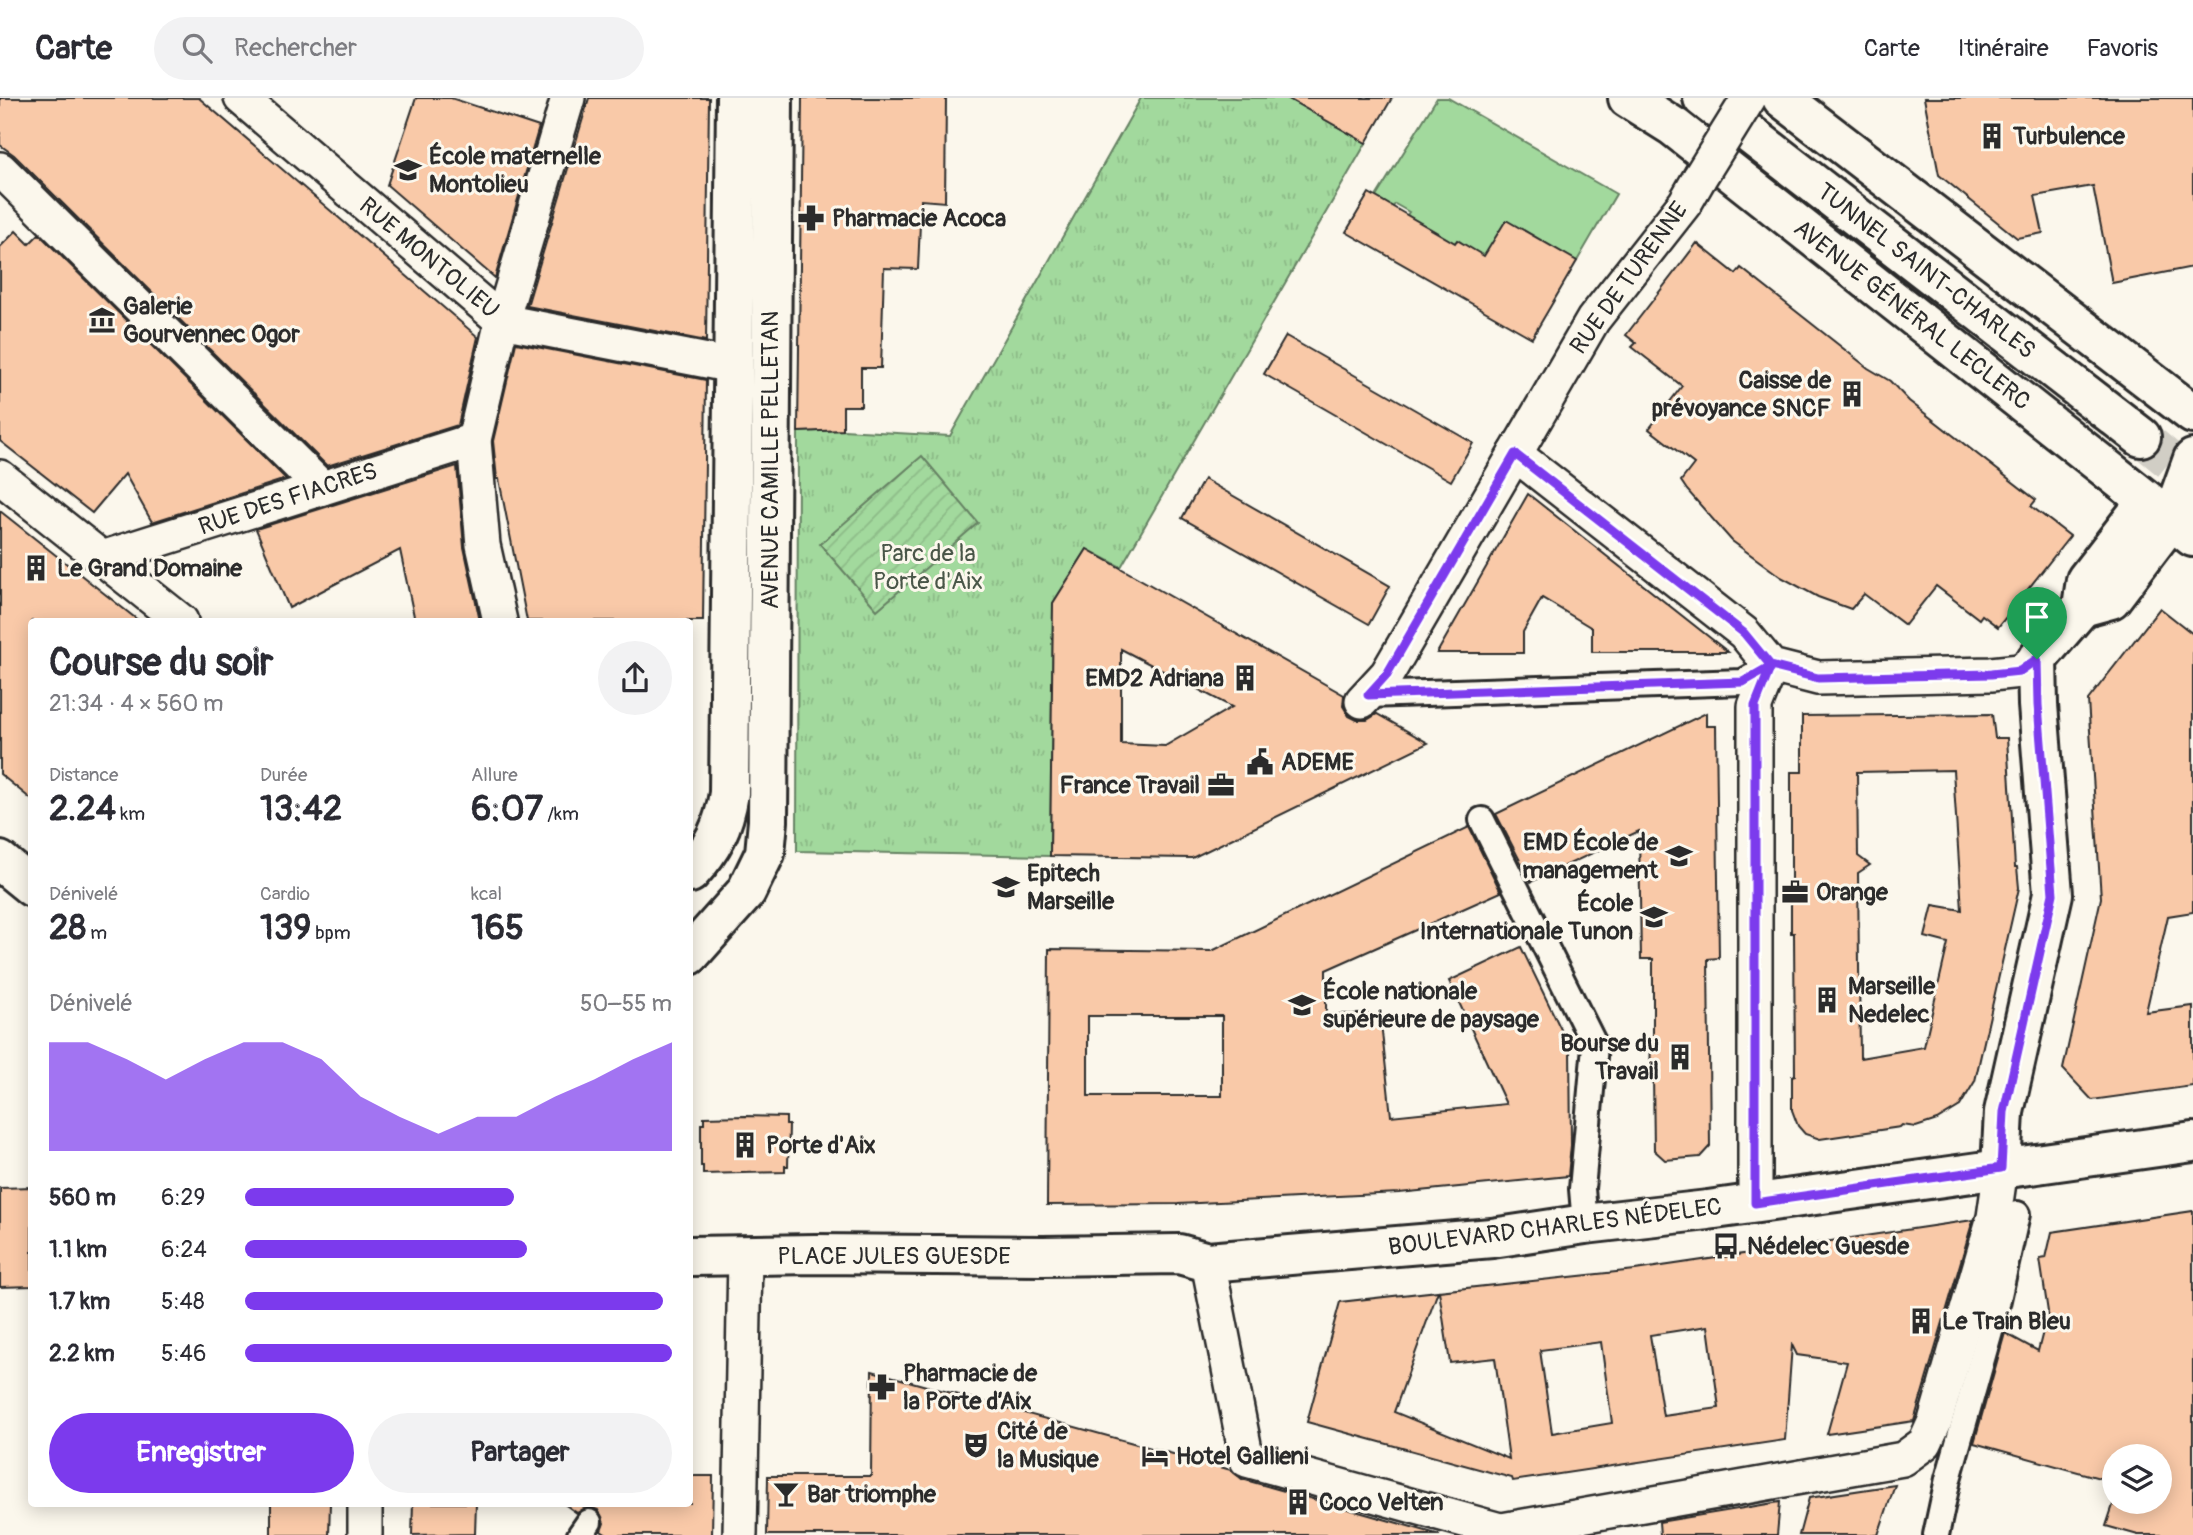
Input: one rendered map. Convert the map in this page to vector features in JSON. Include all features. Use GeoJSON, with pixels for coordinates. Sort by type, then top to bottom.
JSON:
{"type":"FeatureCollection","features":[{"type":"Feature","properties":{"kind":"main road","name":"AVENUE CAMILLE PELLETAN"},"geometry":{"type":"LineString","coordinates":[[693,870],[716,839],[726,816],[729,793],[736,98]]}},
{"type":"Feature","properties":{"kind":"main road","name":"AVENUE CAMILLE PELLETAN"},"geometry":{"type":"LineString","coordinates":[[693,952],[746,892],[765,853],[768,821],[773,98]]}},
{"type":"Feature","properties":{"kind":"main road","name":"AVENUE GÉNÉRAL LECLERC"},"geometry":{"type":"LineString","coordinates":[[1628,98],[1674,127],[2171,519]]}},
{"type":"Feature","properties":{"kind":"main road"},"geometry":{"type":"LineString","coordinates":[[1782,98],[2193,414]]}},
{"type":"Feature","properties":{"kind":"main road","name":"TUNNEL SAINT-CHARLES"},"geometry":{"type":"LineString","coordinates":[[1704,100],[2141,437]]}},
{"type":"Feature","properties":{"kind":"main road"},"geometry":{"type":"LineString","coordinates":[[2001,1168],[2004,1112],[2053,894],[2038,705],[2037,659],[2082,607],[2111,599],[2171,519],[2193,459]]}},
{"type":"Feature","properties":{"kind":"main road"},"geometry":{"type":"LineString","coordinates":[[0,861],[28,884]]}},
{"type":"Feature","properties":{"kind":"main road","name":"BOULEVARD CHARLES NÉDELEC"},"geometry":{"type":"LineString","coordinates":[[1043,1266],[1179,1254],[1208,1262],[1492,1238],[2193,1142]]}},
{"type":"Feature","properties":{"kind":"main road","name":"PLACE JULES GUESDE"},"geometry":{"type":"LineString","coordinates":[[693,1257],[745,1268],[1043,1266]]}},
{"type":"Feature","properties":{"kind":"main road","name":"PLACE JULES GUESDE"},"geometry":{"type":"LineString","coordinates":[[693,1280],[745,1268]]}},
{"type":"Feature","properties":{"kind":"street","name":"RUE MONTOLIEU"},"geometry":{"type":"LineString","coordinates":[[241,98],[502,321],[733,366]]}},
{"type":"Feature","properties":{"kind":"street"},"geometry":{"type":"LineString","coordinates":[[499,618],[484,545],[474,440],[502,321],[568,98]]}},
{"type":"Feature","properties":{"kind":"street","name":"RUE DE TURENNE"},"geometry":{"type":"LineString","coordinates":[[1365,698],[1387,674],[1593,320],[1685,203],[1749,98]]}},
{"type":"Feature","properties":{"kind":"street"},"geometry":{"type":"LineString","coordinates":[[0,169],[322,488]]}},
{"type":"Feature","properties":{"kind":"street","name":"RUE DES FIACRES"},"geometry":{"type":"LineString","coordinates":[[103,558],[474,440]]}},
{"type":"Feature","properties":{"kind":"street"},"geometry":{"type":"LineString","coordinates":[[1515,454],[1744,633],[1771,666],[1818,678],[1964,675],[2020,671],[2037,659]]}},
{"type":"Feature","properties":{"kind":"street"},"geometry":{"type":"LineString","coordinates":[[0,477],[177,618]]}},
{"type":"Feature","properties":{"kind":"street"},"geometry":{"type":"LineString","coordinates":[[1365,698],[1743,682],[1771,666]]}},
{"type":"Feature","properties":{"kind":"street"},"geometry":{"type":"LineString","coordinates":[[1755,1203],[1755,706],[1771,666]]}},
{"type":"Feature","properties":{"kind":"street"},"geometry":{"type":"LineString","coordinates":[[1482,820],[1595,1046],[1582,1189],[1585,1224]]}},
{"type":"Feature","properties":{"kind":"street"},"geometry":{"type":"LineString","coordinates":[[1208,1262],[1247,1460],[1510,1533],[1903,1459],[1924,1443],[1935,1421],[1994,1217],[2001,1168]]}},
{"type":"Feature","properties":{"kind":"street"},"geometry":{"type":"LineString","coordinates":[[1936,1535],[1950,1471],[1995,1312],[2017,1214]]}},
{"type":"Feature","properties":{"kind":"street","name":"PLACE JULES GUESDE"},"geometry":{"type":"LineString","coordinates":[[740,1535],[745,1268]]}},
{"type":"Feature","properties":{"kind":"street"},"geometry":{"type":"LineString","coordinates":[[365,1507],[365,1535]]}},
{"type":"Feature","properties":{"kind":"green space","name":"Parc de la Porte d'Aix"},"geometry":{"type":"Polygon","coordinates":[[[1141,98],[1287,98],[1366,143],[1121,567],[1087,549],[1053,603],[1050,856],[797,851],[798,432],[843,430],[950,436],[1141,98]]]}},
{"type":"Feature","properties":{"kind":"green space"},"geometry":{"type":"Polygon","coordinates":[[[1437,98],[1448,98],[1616,194],[1577,261],[1540,240],[1483,258],[1458,240],[1455,243],[1407,215],[1409,212],[1395,204],[1393,207],[1376,197],[1437,98]]]}},
{"type":"Feature","properties":{"kind":"green space"},"geometry":{"type":"Polygon","coordinates":[[[922,456],[978,523],[877,610],[820,544],[922,456]]]}},
{"type":"Feature","properties":{"kind":"building"},"geometry":{"type":"Polygon","coordinates":[[[0,98],[199,98],[478,337],[458,425],[327,466],[14,155],[0,145],[0,98]]]}},
{"type":"Feature","properties":{"kind":"building"},"geometry":{"type":"Polygon","coordinates":[[[416,98],[451,98],[539,127],[495,278],[387,185],[416,98]]]}},
{"type":"Feature","properties":{"kind":"building"},"geometry":{"type":"Polygon","coordinates":[[[589,98],[709,98],[706,341],[527,306],[589,98]]]}},
{"type":"Feature","properties":{"kind":"building"},"geometry":{"type":"Polygon","coordinates":[[[802,98],[946,98],[945,202],[921,200],[918,269],[884,268],[881,368],[861,368],[861,406],[843,406],[843,430],[798,432],[802,98]]]}},
{"type":"Feature","properties":{"kind":"building"},"geometry":{"type":"Polygon","coordinates":[[[1287,98],[1392,98],[1366,143],[1287,98]]]}},
{"type":"Feature","properties":{"kind":"building"},"geometry":{"type":"Polygon","coordinates":[[[1924,98],[2193,98],[2193,267],[2112,283],[2093,186],[2035,196],[2043,233],[2017,238],[1939,175],[1924,98]]]}},
{"type":"Feature","properties":{"kind":"building"},"geometry":{"type":"Polygon","coordinates":[[[1369,193],[1455,243],[1457,240],[1484,256],[1506,220],[1577,261],[1532,338],[1346,232],[1369,193]]]}},
{"type":"Feature","properties":{"kind":"building"},"geometry":{"type":"Polygon","coordinates":[[[16,231],[29,244],[39,234],[286,479],[152,522],[125,474],[92,513],[0,441],[0,247],[16,231]]]}},
{"type":"Feature","properties":{"kind":"building"},"geometry":{"type":"Polygon","coordinates":[[[1697,243],[1736,274],[1741,268],[1868,368],[1890,381],[1909,401],[2036,500],[2031,506],[2070,536],[1998,627],[1982,615],[1979,619],[1936,586],[1905,625],[1864,594],[1851,609],[1818,597],[1781,577],[1732,541],[1687,490],[1681,481],[1694,464],[1649,429],[1682,386],[1632,347],[1636,343],[1626,335],[1697,243]]]}},
{"type":"Feature","properties":{"kind":"building"},"geometry":{"type":"Polygon","coordinates":[[[1286,336],[1473,443],[1451,481],[1264,374],[1286,336]]]}},
{"type":"Feature","properties":{"kind":"building"},"geometry":{"type":"Polygon","coordinates":[[[516,343],[706,380],[703,621],[693,621],[693,618],[526,618],[497,479],[493,441],[516,343]]]}},
{"type":"Feature","properties":{"kind":"building"},"geometry":{"type":"Polygon","coordinates":[[[457,466],[464,547],[479,618],[414,618],[400,550],[289,608],[256,529],[457,466]]]}},
{"type":"Feature","properties":{"kind":"building"},"geometry":{"type":"Polygon","coordinates":[[[1204,479],[1390,586],[1369,624],[1182,518],[1204,479]]]}},
{"type":"Feature","properties":{"kind":"building"},"geometry":{"type":"Polygon","coordinates":[[[1528,494],[1728,652],[1592,652],[1592,628],[1542,598],[1523,632],[1523,653],[1437,653],[1528,494]]]}},
{"type":"Feature","properties":{"kind":"building","name":"Le Grand Domaine"},"geometry":{"type":"Polygon","coordinates":[[[0,511],[135,618],[28,618],[28,797],[0,774],[0,511]]]}},
{"type":"Feature","properties":{"kind":"building","name":"EMD2 Adriana"},"geometry":{"type":"Polygon","coordinates":[[[1087,549],[1344,695],[1343,706],[1349,716],[1357,720],[1367,720],[1377,714],[1428,743],[1192,858],[1050,856],[1053,603],[1087,549]],[[1121,649],[1121,744],[1165,746],[1232,707],[1121,649]]]}},
{"type":"Feature","properties":{"kind":"building"},"geometry":{"type":"Polygon","coordinates":[[[2160,608],[2193,634],[2193,912],[2168,916],[2146,1012],[2193,1006],[2193,1086],[2092,1100],[2063,1069],[2101,898],[2088,700],[2160,608]]]}},
{"type":"Feature","properties":{"kind":"building","name":"EMD École de management"},"geometry":{"type":"Polygon","coordinates":[[[1706,713],[1706,726],[1716,726],[1719,958],[1708,959],[1710,1146],[1700,1157],[1665,1160],[1654,1150],[1653,1075],[1650,1076],[1653,959],[1641,959],[1639,831],[1531,882],[1496,814],[1706,713]]]}},
{"type":"Feature","properties":{"kind":"building"},"geometry":{"type":"Polygon","coordinates":[[[1992,714],[1995,738],[2007,738],[2015,867],[2019,888],[1975,1081],[1960,1106],[1937,1120],[1916,1127],[1902,1125],[1820,1139],[1805,1134],[1798,1126],[1792,1110],[1792,1076],[1795,1075],[1794,933],[1791,933],[1791,772],[1802,772],[1802,716],[1992,714]],[[1953,770],[1857,772],[1858,856],[1870,865],[1858,873],[1860,1058],[1924,1047],[1948,943],[1925,937],[1933,905],[1962,910],[1953,770]]]}},
{"type":"Feature","properties":{"kind":"building"},"geometry":{"type":"Polygon","coordinates":[[[1469,827],[1501,892],[1326,970],[1326,1014],[1380,1014],[1391,1116],[1506,1104],[1449,981],[1521,947],[1570,1048],[1571,1145],[1568,1176],[1399,1193],[1178,1204],[1047,1205],[1049,949],[1212,951],[1469,827]],[[1088,1016],[1088,1096],[1222,1096],[1222,1016],[1088,1016]]]}},
{"type":"Feature","properties":{"kind":"building","name":"Porte d'Aix"},"geometry":{"type":"Polygon","coordinates":[[[704,1117],[786,1117],[786,1125],[789,1125],[788,1166],[785,1166],[785,1172],[703,1174],[701,1124],[704,1124],[704,1117]]]}},
{"type":"Feature","properties":{"kind":"building"},"geometry":{"type":"Polygon","coordinates":[[[28,1187],[28,1286],[0,1287],[0,1188],[28,1187]]]}},
{"type":"Feature","properties":{"kind":"building"},"geometry":{"type":"Polygon","coordinates":[[[2193,1211],[2193,1535],[2138,1535],[2106,1526],[2110,1514],[2172,1514],[2172,1444],[2102,1444],[2102,1479],[1974,1443],[2005,1333],[2038,1351],[2048,1312],[2040,1259],[2046,1258],[2052,1232],[2193,1211]]]}},
{"type":"Feature","properties":{"kind":"building"},"geometry":{"type":"Polygon","coordinates":[[[1973,1220],[1914,1421],[1827,1434],[1847,1362],[1797,1355],[1792,1345],[1785,1440],[1513,1481],[1512,1478],[1307,1422],[1340,1302],[1438,1291],[1394,1412],[1509,1459],[1495,1358],[1450,1363],[1439,1291],[1635,1270],[1973,1220]],[[1708,1326],[1650,1335],[1663,1416],[1719,1408],[1708,1326]],[[1601,1342],[1540,1350],[1552,1433],[1612,1423],[1601,1342]]]}},
{"type":"Feature","properties":{"kind":"building"},"geometry":{"type":"Polygon","coordinates":[[[872,1371],[1231,1470],[1242,1479],[1440,1535],[767,1535],[768,1476],[871,1476],[872,1371]]]}},
{"type":"Feature","properties":{"kind":"building"},"geometry":{"type":"Polygon","coordinates":[[[693,1476],[713,1476],[712,1535],[607,1535],[601,1531],[604,1523],[598,1510],[590,1507],[693,1507],[693,1476]]]}},
{"type":"Feature","properties":{"kind":"building"},"geometry":{"type":"Polygon","coordinates":[[[1895,1485],[1878,1535],[1799,1535],[1809,1498],[1895,1485]]]}},
{"type":"Feature","properties":{"kind":"building"},"geometry":{"type":"Polygon","coordinates":[[[1780,1502],[1777,1535],[1660,1535],[1659,1522],[1780,1502]]]}},
{"type":"Feature","properties":{"kind":"building"},"geometry":{"type":"Polygon","coordinates":[[[271,1507],[330,1507],[329,1535],[271,1535],[271,1507]]]}},
{"type":"Feature","properties":{"kind":"building"},"geometry":{"type":"Polygon","coordinates":[[[413,1507],[476,1507],[475,1534],[412,1535],[413,1507]]]}},
{"type":"Feature","properties":{"kind":"building"},"geometry":{"type":"Polygon","coordinates":[[[569,1507],[590,1507],[577,1513],[569,1507]]]}},
{"type":"Feature","properties":{"kind":"tunnel"},"geometry":{"type":"LineString","coordinates":[[2141,437],[2193,480]]}},
{"type":"Feature","properties":{"kind":"place","name":"Turbulence"},"geometry":{"type":"Point","coordinates":[1992,136]}},
{"type":"Feature","properties":{"kind":"place","name":"École maternelle Montolieu"},"geometry":{"type":"Point","coordinates":[408,170]}},
{"type":"Feature","properties":{"kind":"place","name":"Pharmacie Acoca"},"geometry":{"type":"Point","coordinates":[811,218]}},
{"type":"Feature","properties":{"kind":"place","name":"Galerie Gourvennec Ogor"},"geometry":{"type":"Point","coordinates":[102,320]}},
{"type":"Feature","properties":{"kind":"place","name":"Caisse de prévoyance SNCF"},"geometry":{"type":"Point","coordinates":[1852,394]}},
{"type":"Feature","properties":{"kind":"place","name":"Le Grand Domaine"},"geometry":{"type":"Point","coordinates":[36,568]}},
{"type":"Feature","properties":{"kind":"place","name":"EMD2 Adriana"},"geometry":{"type":"Point","coordinates":[1245,678]}},
{"type":"Feature","properties":{"kind":"place","name":"ADEME"},"geometry":{"type":"Point","coordinates":[1260,762]}},
{"type":"Feature","properties":{"kind":"place","name":"France Travail"},"geometry":{"type":"Point","coordinates":[1221,785]}},
{"type":"Feature","properties":{"kind":"place","name":"EMD École de management"},"geometry":{"type":"Point","coordinates":[1679,856]}},
{"type":"Feature","properties":{"kind":"place","name":"Epitech Marseille"},"geometry":{"type":"Point","coordinates":[1006,887]}},
{"type":"Feature","properties":{"kind":"place","name":"Orange"},"geometry":{"type":"Point","coordinates":[1795,892]}},
{"type":"Feature","properties":{"kind":"place","name":"École Internationale Tunon"},"geometry":{"type":"Point","coordinates":[1654,917]}},
{"type":"Feature","properties":{"kind":"place","name":"Marseille Nedelec"},"geometry":{"type":"Point","coordinates":[1827,1000]}},
{"type":"Feature","properties":{"kind":"place","name":"École nationale supérieure de paysage"},"geometry":{"type":"Point","coordinates":[1302,1005]}},
{"type":"Feature","properties":{"kind":"place","name":"Bourse du Travail"},"geometry":{"type":"Point","coordinates":[1680,1057]}},
{"type":"Feature","properties":{"kind":"place","name":"Porte d'Aix"},"geometry":{"type":"Point","coordinates":[745,1145]}},
{"type":"Feature","properties":{"kind":"place","name":"Nédelec Guesde"},"geometry":{"type":"Point","coordinates":[1726,1246]}},
{"type":"Feature","properties":{"kind":"place","name":"Le Train Bleu"},"geometry":{"type":"Point","coordinates":[1921,1321]}},
{"type":"Feature","properties":{"kind":"place","name":"Pharmacie de la Porte d’Aix"},"geometry":{"type":"Point","coordinates":[882,1387]}},
{"type":"Feature","properties":{"kind":"place","name":"Cité de la Musique"},"geometry":{"type":"Point","coordinates":[976,1445]}},
{"type":"Feature","properties":{"kind":"place","name":"Hotel Gallieni"},"geometry":{"type":"Point","coordinates":[1155,1456]}},
{"type":"Feature","properties":{"kind":"place","name":"Bar triomphe"},"geometry":{"type":"Point","coordinates":[786,1494]}},
{"type":"Feature","properties":{"kind":"place","name":"Coco Velten"},"geometry":{"type":"Point","coordinates":[1298,1502]}},
{"type":"Feature","properties":{"kind":"route"},"geometry":{"type":"LineString","coordinates":[[2037,659],[2020,671],[1991,674],[1818,678],[1771,666],[1744,633],[1515,454],[1387,674],[1368,695],[1743,682],[1771,666],[1755,706],[1755,1203],[2001,1168],[2004,1112],[2053,894],[2038,705],[2037,659]]}}]}
